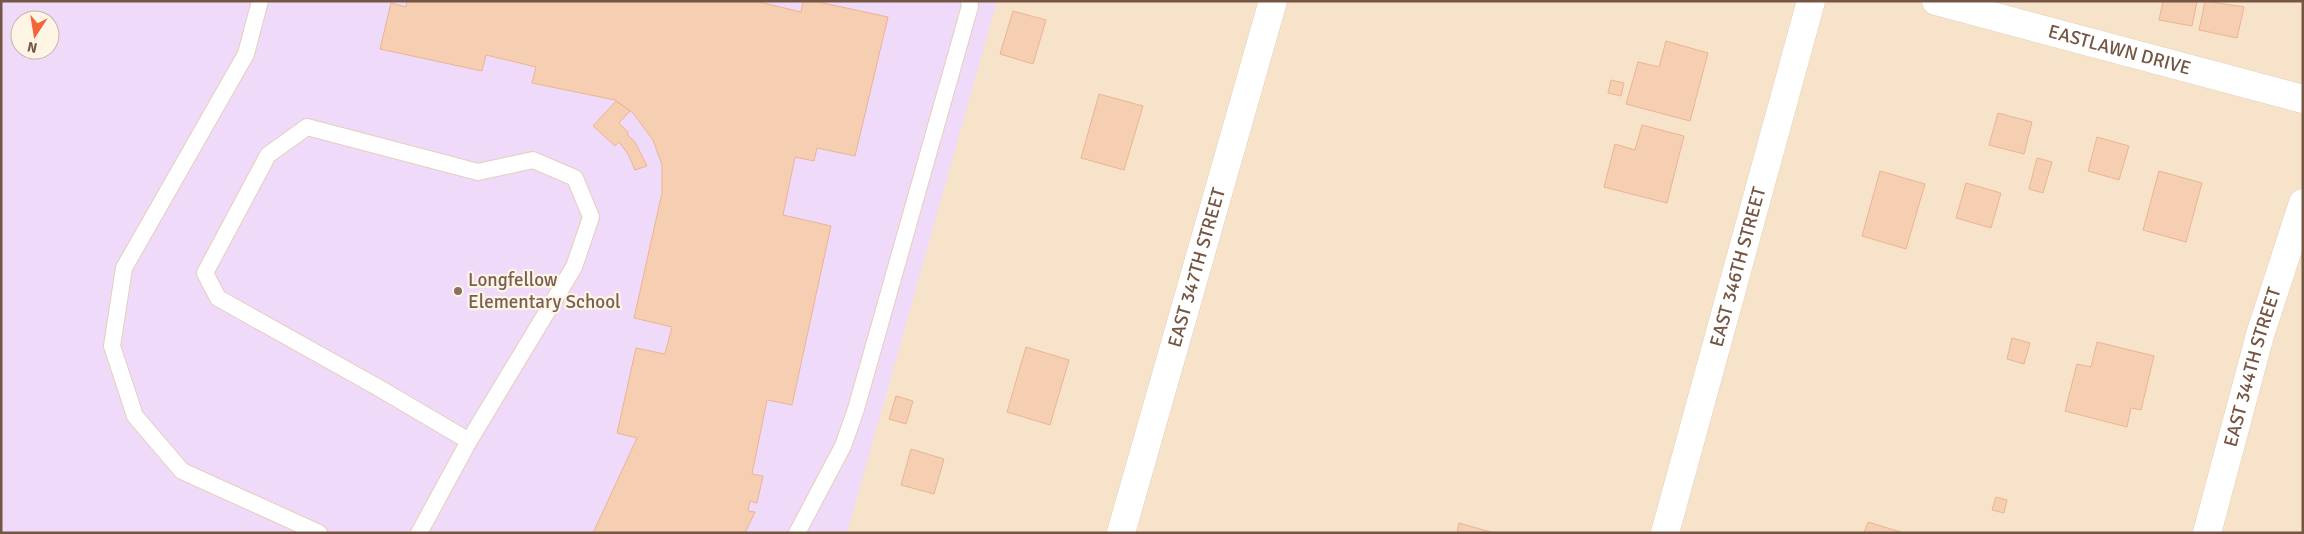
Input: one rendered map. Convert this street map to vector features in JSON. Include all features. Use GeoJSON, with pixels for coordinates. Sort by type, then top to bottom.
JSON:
{"type":"FeatureCollection","features":[{"type":"Feature","properties":{"kind":"street","name":"EAST 347TH STREET"},"geometry":{"type":"LineString","coordinates":[[1121,533],[1274,1]]}},
{"type":"Feature","properties":{"kind":"street","name":"EAST 346TH STREET"},"geometry":{"type":"LineString","coordinates":[[1665,533],[1810,1]]}},
{"type":"Feature","properties":{"kind":"street","name":"EASTLAWN DRIVE"},"geometry":{"type":"LineString","coordinates":[[1942,2],[2303,99]]}},
{"type":"Feature","properties":{"kind":"street","name":"EAST 344TH STREET"},"geometry":{"type":"LineString","coordinates":[[2207,533],[2260,335],[2303,203]]}},
{"type":"Feature","properties":{"kind":"lane"},"geometry":{"type":"LineString","coordinates":[[260,1],[246,54],[124,268],[112,346],[135,416],[182,472],[319,533]]}},
{"type":"Feature","properties":{"kind":"lane"},"geometry":{"type":"LineString","coordinates":[[798,533],[843,446],[856,408],[970,6],[969,1]]}},
{"type":"Feature","properties":{"kind":"lane"},"geometry":{"type":"LineString","coordinates":[[418,533],[468,441],[574,267],[590,217],[575,178],[533,160],[478,172],[307,127],[268,155],[206,272],[218,298],[372,384],[468,441]]}},
{"type":"Feature","properties":{"kind":"shaded area"},"geometry":{"type":"Polygon","coordinates":[[[1,1],[2303,1],[2303,533],[1,533],[1,1]]]}},
{"type":"Feature","properties":{"kind":"shaded area","name":"Longfellow Elementary School"},"geometry":{"type":"Polygon","coordinates":[[[1,1],[997,1],[847,533],[1,533],[1,1]]]}},
{"type":"Feature","properties":{"kind":"building"},"geometry":{"type":"Polygon","coordinates":[[[407,1],[755,1],[801,12],[803,1],[814,1],[888,17],[855,156],[817,148],[814,161],[795,157],[783,215],[831,226],[792,405],[767,400],[752,474],[763,476],[757,503],[750,501],[748,511],[755,512],[745,533],[593,533],[637,438],[617,433],[636,348],[665,354],[672,327],[634,318],[662,193],[662,165],[653,140],[633,113],[615,100],[532,83],[536,67],[486,55],[482,71],[380,49],[391,3],[406,7],[407,1]]]}},
{"type":"Feature","properties":{"kind":"building"},"geometry":{"type":"Polygon","coordinates":[[[2163,1],[2197,1],[2192,26],[2159,20],[2163,1]]]}},
{"type":"Feature","properties":{"kind":"building"},"geometry":{"type":"Polygon","coordinates":[[[2205,1],[2244,7],[2237,38],[2199,30],[2205,1]]]}},
{"type":"Feature","properties":{"kind":"building"},"geometry":{"type":"Polygon","coordinates":[[[1013,11],[1046,20],[1033,64],[1000,54],[1013,11]]]}},
{"type":"Feature","properties":{"kind":"building"},"geometry":{"type":"Polygon","coordinates":[[[1666,41],[1708,53],[1690,121],[1626,104],[1638,62],[1659,67],[1666,41]]]}},
{"type":"Feature","properties":{"kind":"building"},"geometry":{"type":"Polygon","coordinates":[[[1611,80],[1624,83],[1621,96],[1608,93],[1611,80]]]}},
{"type":"Feature","properties":{"kind":"building"},"geometry":{"type":"Polygon","coordinates":[[[1099,94],[1143,106],[1124,170],[1081,158],[1099,94]]]}},
{"type":"Feature","properties":{"kind":"building"},"geometry":{"type":"Polygon","coordinates":[[[616,101],[630,111],[619,123],[635,142],[647,166],[635,170],[628,154],[619,142],[615,146],[593,126],[616,101]]]}},
{"type":"Feature","properties":{"kind":"building"},"geometry":{"type":"Polygon","coordinates":[[[1998,113],[2032,122],[2024,154],[1989,145],[1998,113]]]}},
{"type":"Feature","properties":{"kind":"building"},"geometry":{"type":"Polygon","coordinates":[[[1642,125],[1684,136],[1667,203],[1604,187],[1615,144],[1635,150],[1642,125]]]}},
{"type":"Feature","properties":{"kind":"building"},"geometry":{"type":"Polygon","coordinates":[[[2097,137],[2129,146],[2119,180],[2088,171],[2097,137]]]}},
{"type":"Feature","properties":{"kind":"building"},"geometry":{"type":"Polygon","coordinates":[[[2037,158],[2052,162],[2043,193],[2029,189],[2037,158]]]}},
{"type":"Feature","properties":{"kind":"building"},"geometry":{"type":"Polygon","coordinates":[[[1880,171],[1925,184],[1906,249],[1862,236],[1880,171]]]}},
{"type":"Feature","properties":{"kind":"building"},"geometry":{"type":"Polygon","coordinates":[[[2159,171],[2202,183],[2186,242],[2143,230],[2159,171]]]}},
{"type":"Feature","properties":{"kind":"building"},"geometry":{"type":"Polygon","coordinates":[[[1966,183],[2001,193],[1991,228],[1956,218],[1966,183]]]}},
{"type":"Feature","properties":{"kind":"building"},"geometry":{"type":"Polygon","coordinates":[[[2012,338],[2030,343],[2024,364],[2007,359],[2012,338]]]}},
{"type":"Feature","properties":{"kind":"building"},"geometry":{"type":"Polygon","coordinates":[[[2097,342],[2154,356],[2141,410],[2131,408],[2127,427],[2065,411],[2077,364],[2091,367],[2097,342]]]}},
{"type":"Feature","properties":{"kind":"building"},"geometry":{"type":"Polygon","coordinates":[[[1026,347],[1069,360],[1050,425],[1007,412],[1026,347]]]}},
{"type":"Feature","properties":{"kind":"building"},"geometry":{"type":"Polygon","coordinates":[[[896,396],[913,401],[906,424],[889,419],[896,396]]]}},
{"type":"Feature","properties":{"kind":"building"},"geometry":{"type":"Polygon","coordinates":[[[911,449],[944,459],[934,494],[901,485],[911,449]]]}},
{"type":"Feature","properties":{"kind":"building"},"geometry":{"type":"Polygon","coordinates":[[[1996,497],[2007,500],[2004,513],[1992,510],[1996,497]]]}},
{"type":"Feature","properties":{"kind":"building"},"geometry":{"type":"Polygon","coordinates":[[[1868,522],[1901,532],[1901,533],[1864,533],[1868,522]]]}},
{"type":"Feature","properties":{"kind":"building"},"geometry":{"type":"Polygon","coordinates":[[[1459,523],[1494,533],[1457,533],[1459,523]]]}},
{"type":"Feature","properties":{"kind":"place","name":"Longfellow Elementary School"},"geometry":{"type":"Point","coordinates":[458,291]}}]}
